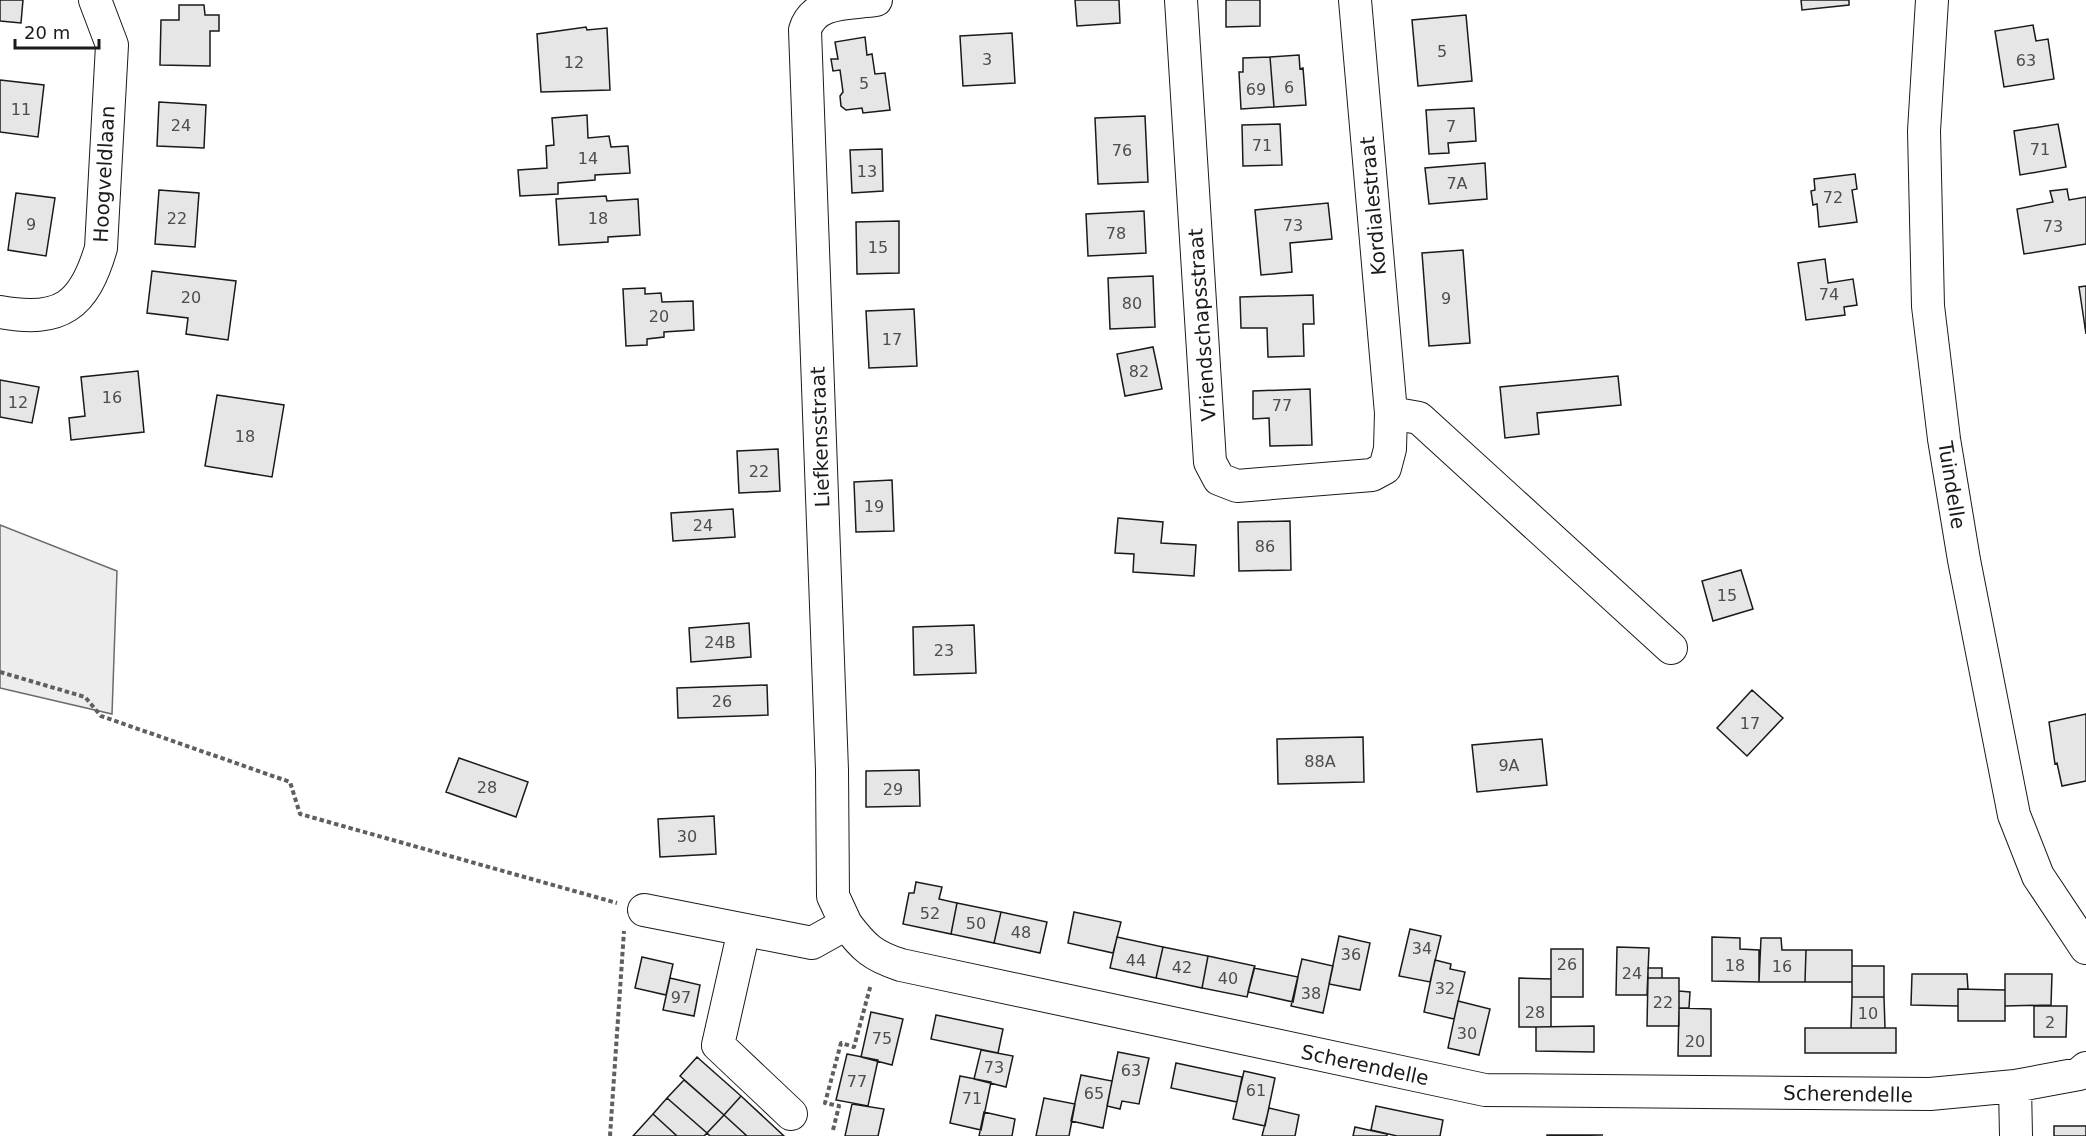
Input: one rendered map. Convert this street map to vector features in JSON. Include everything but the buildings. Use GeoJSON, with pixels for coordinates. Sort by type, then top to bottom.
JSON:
{"type":"FeatureCollection","features":[{"type":"Feature","properties":{"kind":"street","name":"Hoogveldlaan"},"geometry":{"type":"LineString","coordinates":[[0,312],[28,317],[54,313],[77,300],[92,278],[101,248],[112,45],[95,0]]}},
{"type":"Feature","properties":{"kind":"street","name":"Liefkensstraat"},"geometry":{"type":"LineString","coordinates":[[846,924],[833,896],[832,770],[805,30],[808,19],[820,8],[876,0]]}},
{"type":"Feature","properties":{"kind":"street","name":"Vriendschapsstraat"},"geometry":{"type":"LineString","coordinates":[[1182,0],[1210,462],[1219,479],[1237,486],[1372,475],[1385,468]]}},
{"type":"Feature","properties":{"kind":"street","name":"Kordialestraat"},"geometry":{"type":"LineString","coordinates":[[1355,0],[1390,412],[1390,449],[1385,468]]}},
{"type":"Feature","properties":{"kind":"street","name":"Tuindelle"},"geometry":{"type":"LineString","coordinates":[[1932,0],[1924,131],[1928,306],[1944,439],[1964,560],[2014,815],[2038,876],[2086,948]]}},
{"type":"Feature","properties":{"kind":"street"},"geometry":{"type":"LineString","coordinates":[[1390,412],[1419,418],[1671,648]]}},
{"type":"Feature","properties":{"kind":"street"},"geometry":{"type":"LineString","coordinates":[[644,910],[812,943],[846,924]]}},
{"type":"Feature","properties":{"kind":"street","name":"Scherendelle"},"geometry":{"type":"LineString","coordinates":[[846,924],[863,946],[878,958],[901,965],[1485,1090],[1930,1094],[2015,1086],[2079,1074],[2086,1068]]}},
{"type":"Feature","properties":{"kind":"street"},"geometry":{"type":"LineString","coordinates":[[744,930],[718,1045],[791,1114]]}},
{"type":"Feature","properties":{"kind":"street"},"geometry":{"type":"LineString","coordinates":[[2015,1086],[2016,1136]]}},
{"type":"Feature","properties":{"kind":"path"},"geometry":{"type":"LineString","coordinates":[[0,672],[85,697],[101,716],[290,782],[300,814],[644,910]]}},
{"type":"Feature","properties":{"kind":"path"},"geometry":{"type":"LineString","coordinates":[[610,1136],[622,936],[626,926],[644,910]]}},
{"type":"Feature","properties":{"kind":"path"},"geometry":{"type":"LineString","coordinates":[[833,1130],[839,1106],[825,1103],[841,1043],[854,1047],[878,958]]}},
{"type":"Feature","properties":{"kind":"shaded area"},"geometry":{"type":"Polygon","coordinates":[[[0,525],[117,571],[112,714],[0,688],[0,525]]]}}]}
